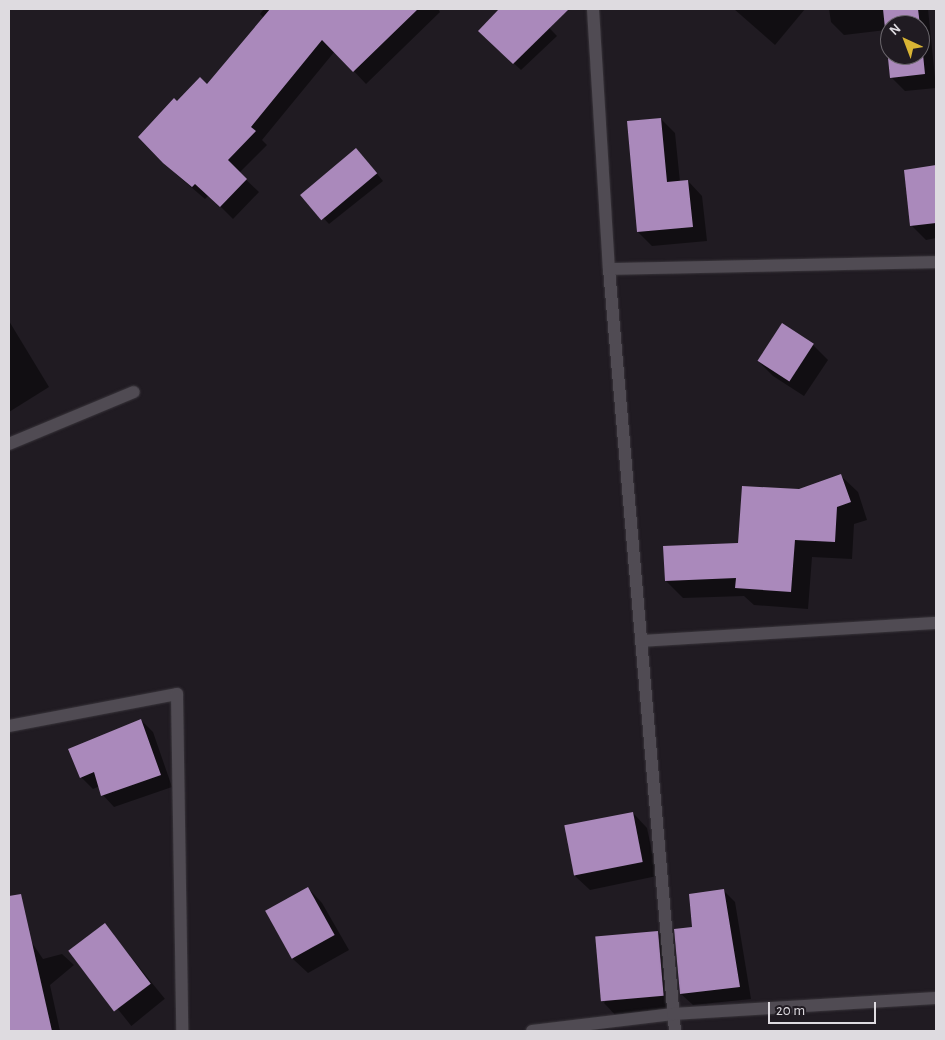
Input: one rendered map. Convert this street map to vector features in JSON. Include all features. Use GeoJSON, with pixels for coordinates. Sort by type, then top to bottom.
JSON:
{"type":"FeatureCollection","features":[{"type":"Feature","properties":{"kind":"street"},"geometry":{"type":"LineString","coordinates":[[593,9],[609,269],[675,1031]]}},
{"type":"Feature","properties":{"kind":"street"},"geometry":{"type":"LineString","coordinates":[[609,269],[936,262]]}},
{"type":"Feature","properties":{"kind":"street"},"geometry":{"type":"LineString","coordinates":[[9,444],[134,392]]}},
{"type":"Feature","properties":{"kind":"street"},"geometry":{"type":"LineString","coordinates":[[641,641],[936,623]]}},
{"type":"Feature","properties":{"kind":"street"},"geometry":{"type":"LineString","coordinates":[[9,726],[177,694],[182,1031]]}},
{"type":"Feature","properties":{"kind":"street"},"geometry":{"type":"LineString","coordinates":[[532,1031],[673,1014],[936,998]]}},
{"type":"Feature","properties":{"kind":"building"},"geometry":{"type":"Polygon","coordinates":[[[270,9],[418,9],[353,72],[322,40],[251,127],[256,131],[228,160],[247,179],[220,207],[195,184],[192,187],[163,163],[138,137],[174,98],[177,101],[200,77],[207,84],[270,9]]]}},
{"type":"Feature","properties":{"kind":"building"},"geometry":{"type":"Polygon","coordinates":[[[499,9],[569,9],[513,64],[478,31],[499,9]]]}},
{"type":"Feature","properties":{"kind":"building"},"geometry":{"type":"Polygon","coordinates":[[[883,9],[918,9],[919,15],[884,15],[883,9]]]}},
{"type":"Feature","properties":{"kind":"building"},"geometry":{"type":"Polygon","coordinates":[[[889,65],[924,65],[925,74],[890,78],[889,65]]]}},
{"type":"Feature","properties":{"kind":"building"},"geometry":{"type":"Polygon","coordinates":[[[661,118],[667,182],[688,180],[693,227],[637,232],[627,121],[661,118]]]}},
{"type":"Feature","properties":{"kind":"building"},"geometry":{"type":"Polygon","coordinates":[[[356,148],[377,173],[321,220],[300,195],[356,148]]]}},
{"type":"Feature","properties":{"kind":"building"},"geometry":{"type":"Polygon","coordinates":[[[936,165],[936,223],[910,226],[904,170],[936,165]]]}},
{"type":"Feature","properties":{"kind":"building"},"geometry":{"type":"Polygon","coordinates":[[[782,323],[814,344],[789,381],[757,361],[782,323]]]}},
{"type":"Feature","properties":{"kind":"building"},"geometry":{"type":"Polygon","coordinates":[[[841,474],[851,502],[837,507],[835,542],[795,540],[791,592],[735,588],[736,578],[665,581],[663,546],[738,543],[742,486],[799,489],[841,474]]]}},
{"type":"Feature","properties":{"kind":"building"},"geometry":{"type":"Polygon","coordinates":[[[141,719],[161,775],[101,796],[94,772],[80,778],[68,749],[141,719]]]}},
{"type":"Feature","properties":{"kind":"building"},"geometry":{"type":"Polygon","coordinates":[[[633,812],[643,862],[574,875],[564,825],[633,812]]]}},
{"type":"Feature","properties":{"kind":"building"},"geometry":{"type":"Polygon","coordinates":[[[308,887],[335,935],[292,959],[265,911],[308,887]]]}},
{"type":"Feature","properties":{"kind":"building"},"geometry":{"type":"Polygon","coordinates":[[[724,889],[740,987],[680,994],[674,929],[692,927],[689,894],[724,889]]]}},
{"type":"Feature","properties":{"kind":"building"},"geometry":{"type":"Polygon","coordinates":[[[21,894],[52,1031],[9,1031],[9,896],[21,894]]]}},
{"type":"Feature","properties":{"kind":"building"},"geometry":{"type":"Polygon","coordinates":[[[105,923],[151,984],[114,1011],[68,951],[105,923]]]}},
{"type":"Feature","properties":{"kind":"building"},"geometry":{"type":"Polygon","coordinates":[[[658,931],[664,996],[601,1001],[595,936],[658,931]]]}}]}
